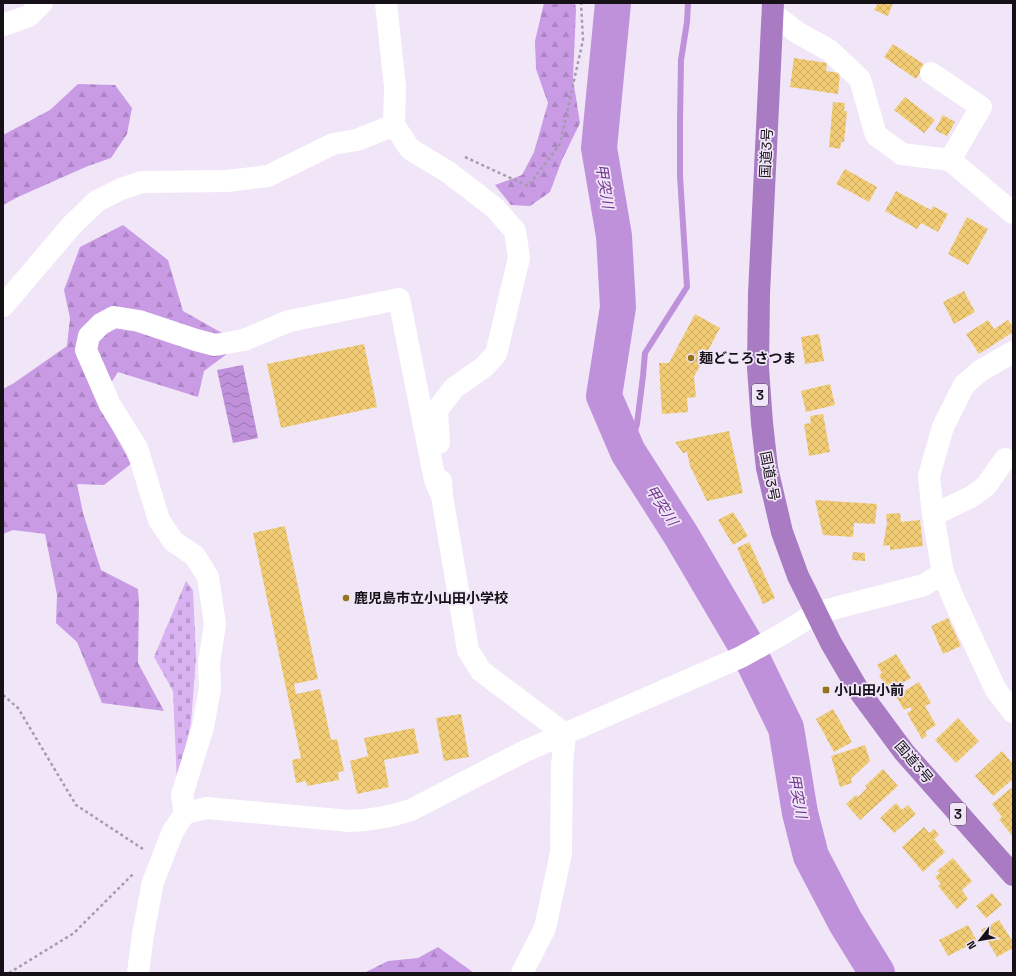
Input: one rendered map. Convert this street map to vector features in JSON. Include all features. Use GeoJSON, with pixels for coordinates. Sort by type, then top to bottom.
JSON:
{"type":"FeatureCollection","features":[{"type":"Feature","properties":{"kind":"highway","name":"国道3号"},"geometry":{"type":"LineString","coordinates":[[773,8],[759,294],[758,368],[767,468],[782,532],[798,576],[816,614],[859,691],[904,752],[1013,875]]}},
{"type":"Feature","properties":{"kind":"street"},"geometry":{"type":"LineString","coordinates":[[3,25],[29,16],[42,3]]}},
{"type":"Feature","properties":{"kind":"street"},"geometry":{"type":"LineString","coordinates":[[386,3],[395,87],[394,125],[410,149],[448,172],[495,208],[515,232],[519,258],[496,354],[484,367],[454,388],[437,410],[442,496],[468,650],[481,671],[565,734]]}},
{"type":"Feature","properties":{"kind":"street"},"geometry":{"type":"LineString","coordinates":[[773,8],[798,33],[829,50],[860,79],[876,134],[902,154],[950,160],[1013,213]]}},
{"type":"Feature","properties":{"kind":"street"},"geometry":{"type":"LineString","coordinates":[[931,73],[981,107],[950,160]]}},
{"type":"Feature","properties":{"kind":"street"},"geometry":{"type":"LineString","coordinates":[[3,306],[72,225],[97,201],[121,189],[142,182],[227,182],[268,176],[334,144],[357,140],[394,125]]}},
{"type":"Feature","properties":{"kind":"street"},"geometry":{"type":"LineString","coordinates":[[138,973],[143,934],[153,882],[173,831],[185,813],[182,795],[203,727],[210,688],[210,663],[215,624],[208,577],[195,556],[173,541],[159,520],[137,448],[110,405],[86,350],[89,336],[101,324],[114,317],[139,321],[215,345],[244,340],[289,321],[399,298],[435,480],[442,496]]}},
{"type":"Feature","properties":{"kind":"street"},"geometry":{"type":"LineString","coordinates":[[1013,352],[980,371],[964,385],[943,427],[930,476],[933,515],[943,573],[996,690],[1013,712]]}},
{"type":"Feature","properties":{"kind":"street"},"geometry":{"type":"LineString","coordinates":[[933,515],[970,497],[986,486],[1005,459]]}},
{"type":"Feature","properties":{"kind":"street"},"geometry":{"type":"LineString","coordinates":[[970,497],[998,494]]}},
{"type":"Feature","properties":{"kind":"street"},"geometry":{"type":"LineString","coordinates":[[185,813],[207,808],[350,821],[371,820],[396,815],[411,810],[523,752],[741,657],[816,614],[924,585],[943,573]]}},
{"type":"Feature","properties":{"kind":"street"},"geometry":{"type":"LineString","coordinates":[[522,973],[545,928],[561,853],[562,765],[565,734]]}},
{"type":"Feature","properties":{"kind":"path"},"geometry":{"type":"LineString","coordinates":[[464,157],[528,186],[560,144],[583,40],[581,3]]}},
{"type":"Feature","properties":{"kind":"path"},"geometry":{"type":"LineString","coordinates":[[3,695],[18,708],[76,805],[161,861]]}},
{"type":"Feature","properties":{"kind":"path"},"geometry":{"type":"LineString","coordinates":[[9,973],[74,933],[135,872]]}},
{"type":"Feature","properties":{"kind":"green space"},"geometry":{"type":"Polygon","coordinates":[[[544,3],[575,3],[573,79],[580,123],[562,160],[550,192],[530,206],[511,205],[495,185],[522,175],[534,152],[548,103],[536,69],[535,41],[544,3]]]}},
{"type":"Feature","properties":{"kind":"green space"},"geometry":{"type":"Polygon","coordinates":[[[78,84],[115,85],[132,108],[127,134],[111,158],[88,166],[3,205],[3,135],[50,110],[78,84]]]}},
{"type":"Feature","properties":{"kind":"green space"},"geometry":{"type":"Polygon","coordinates":[[[123,225],[168,260],[183,311],[222,333],[227,354],[204,371],[198,397],[118,372],[98,403],[131,464],[104,485],[77,484],[83,513],[101,570],[138,589],[138,663],[164,711],[102,703],[77,642],[56,623],[57,595],[45,534],[13,530],[3,534],[3,389],[67,346],[70,318],[64,290],[80,247],[123,225]]]}},
{"type":"Feature","properties":{"kind":"green space"},"geometry":{"type":"Polygon","coordinates":[[[186,581],[193,590],[196,657],[191,723],[177,783],[173,691],[154,657],[186,581]]]}},
{"type":"Feature","properties":{"kind":"green space"},"geometry":{"type":"Polygon","coordinates":[[[438,947],[474,973],[364,973],[388,961],[418,958],[438,947]]]}},
{"type":"Feature","properties":{"kind":"water"},"geometry":{"type":"Polygon","coordinates":[[[243,365],[258,438],[233,443],[217,370],[243,365]]]}},
{"type":"Feature","properties":{"kind":"building"},"geometry":{"type":"Polygon","coordinates":[[[878,3],[893,3],[888,16],[874,10],[878,3]]]}},
{"type":"Feature","properties":{"kind":"building"},"geometry":{"type":"Polygon","coordinates":[[[893,44],[925,65],[916,79],[884,57],[893,44]]]}},
{"type":"Feature","properties":{"kind":"building"},"geometry":{"type":"Polygon","coordinates":[[[794,58],[827,63],[826,71],[840,73],[838,94],[790,87],[794,58]]]}},
{"type":"Feature","properties":{"kind":"building"},"geometry":{"type":"Polygon","coordinates":[[[905,97],[935,120],[924,133],[894,110],[905,97]]]}},
{"type":"Feature","properties":{"kind":"building"},"geometry":{"type":"Polygon","coordinates":[[[833,102],[845,103],[844,111],[847,111],[844,142],[841,142],[840,149],[829,147],[833,102]]]}},
{"type":"Feature","properties":{"kind":"building"},"geometry":{"type":"Polygon","coordinates":[[[943,115],[955,122],[947,136],[935,130],[943,115]]]}},
{"type":"Feature","properties":{"kind":"building"},"geometry":{"type":"Polygon","coordinates":[[[845,169],[877,187],[869,202],[836,184],[845,169]]]}},
{"type":"Feature","properties":{"kind":"building"},"geometry":{"type":"Polygon","coordinates":[[[896,191],[931,210],[933,206],[948,214],[938,232],[921,223],[917,229],[885,211],[896,191]]]}},
{"type":"Feature","properties":{"kind":"building"},"geometry":{"type":"Polygon","coordinates":[[[967,217],[988,229],[968,265],[948,254],[967,217]]]}},
{"type":"Feature","properties":{"kind":"building"},"geometry":{"type":"Polygon","coordinates":[[[964,291],[975,312],[954,324],[943,302],[964,291]]]}},
{"type":"Feature","properties":{"kind":"building"},"geometry":{"type":"Polygon","coordinates":[[[695,314],[720,328],[694,377],[696,397],[687,398],[688,412],[662,414],[659,363],[669,363],[695,314]]]}},
{"type":"Feature","properties":{"kind":"building"},"geometry":{"type":"Polygon","coordinates":[[[988,320],[994,329],[1008,320],[1013,327],[1013,332],[979,354],[966,334],[988,320]]]}},
{"type":"Feature","properties":{"kind":"building"},"geometry":{"type":"Polygon","coordinates":[[[819,334],[824,361],[805,364],[801,337],[819,334]]]}},
{"type":"Feature","properties":{"kind":"building"},"geometry":{"type":"Polygon","coordinates":[[[364,344],[377,407],[281,428],[267,364],[364,344]]]}},
{"type":"Feature","properties":{"kind":"building"},"geometry":{"type":"Polygon","coordinates":[[[830,384],[835,405],[806,412],[801,391],[830,384]]]}},
{"type":"Feature","properties":{"kind":"building"},"geometry":{"type":"Polygon","coordinates":[[[823,414],[830,452],[809,456],[804,424],[811,423],[810,416],[823,414]]]}},
{"type":"Feature","properties":{"kind":"building"},"geometry":{"type":"Polygon","coordinates":[[[729,431],[743,493],[707,501],[690,466],[687,452],[683,453],[675,442],[729,431]]]}},
{"type":"Feature","properties":{"kind":"building"},"geometry":{"type":"Polygon","coordinates":[[[815,500],[877,504],[875,524],[854,523],[853,537],[823,535],[815,500]]]}},
{"type":"Feature","properties":{"kind":"building"},"geometry":{"type":"Polygon","coordinates":[[[733,512],[748,536],[733,545],[718,520],[733,512]]]}},
{"type":"Feature","properties":{"kind":"building"},"geometry":{"type":"Polygon","coordinates":[[[900,513],[901,522],[920,520],[923,546],[890,550],[890,545],[883,546],[887,523],[886,514],[900,513]]]}},
{"type":"Feature","properties":{"kind":"building"},"geometry":{"type":"Polygon","coordinates":[[[285,526],[318,679],[294,684],[296,694],[320,689],[331,740],[337,739],[344,771],[338,772],[339,780],[307,786],[306,781],[296,783],[292,760],[301,758],[253,533],[285,526]]]}},
{"type":"Feature","properties":{"kind":"building"},"geometry":{"type":"Polygon","coordinates":[[[749,542],[775,598],[763,604],[737,548],[749,542]]]}},
{"type":"Feature","properties":{"kind":"building"},"geometry":{"type":"Polygon","coordinates":[[[853,552],[865,553],[865,561],[852,560],[853,552]]]}},
{"type":"Feature","properties":{"kind":"building"},"geometry":{"type":"Polygon","coordinates":[[[948,618],[961,646],[943,654],[931,626],[948,618]]]}},
{"type":"Feature","properties":{"kind":"building"},"geometry":{"type":"Polygon","coordinates":[[[896,654],[911,678],[889,691],[879,675],[882,673],[877,665],[896,654]]]}},
{"type":"Feature","properties":{"kind":"building"},"geometry":{"type":"Polygon","coordinates":[[[919,682],[931,703],[925,706],[936,725],[925,732],[927,736],[922,739],[907,713],[912,710],[910,707],[904,710],[896,696],[919,682]]]}},
{"type":"Feature","properties":{"kind":"building"},"geometry":{"type":"Polygon","coordinates":[[[833,709],[852,742],[834,752],[816,719],[833,709]]]}},
{"type":"Feature","properties":{"kind":"building"},"geometry":{"type":"Polygon","coordinates":[[[461,714],[469,757],[444,761],[436,718],[461,714]]]}},
{"type":"Feature","properties":{"kind":"building"},"geometry":{"type":"Polygon","coordinates":[[[958,718],[979,741],[956,763],[935,740],[958,718]]]}},
{"type":"Feature","properties":{"kind":"building"},"geometry":{"type":"Polygon","coordinates":[[[414,728],[419,753],[384,760],[389,787],[357,794],[350,761],[368,756],[364,738],[414,728]]]}},
{"type":"Feature","properties":{"kind":"building"},"geometry":{"type":"Polygon","coordinates":[[[865,745],[870,761],[851,779],[852,783],[840,787],[831,756],[865,745]]]}},
{"type":"Feature","properties":{"kind":"building"},"geometry":{"type":"Polygon","coordinates":[[[1002,751],[1013,764],[1013,779],[993,796],[975,776],[1002,751]]]}},
{"type":"Feature","properties":{"kind":"building"},"geometry":{"type":"Polygon","coordinates":[[[883,769],[898,786],[860,820],[846,804],[856,795],[858,797],[867,788],[865,786],[883,769]]]}},
{"type":"Feature","properties":{"kind":"building"},"geometry":{"type":"Polygon","coordinates":[[[1011,788],[1013,791],[1013,837],[999,819],[1002,817],[992,804],[1011,788]]]}},
{"type":"Feature","properties":{"kind":"building"},"geometry":{"type":"Polygon","coordinates":[[[896,803],[902,810],[908,805],[916,814],[894,833],[880,818],[896,803]]]}},
{"type":"Feature","properties":{"kind":"building"},"geometry":{"type":"Polygon","coordinates":[[[924,827],[929,833],[934,829],[939,835],[934,839],[945,852],[923,872],[902,847],[924,827]]]}},
{"type":"Feature","properties":{"kind":"building"},"geometry":{"type":"Polygon","coordinates":[[[953,858],[972,881],[962,890],[968,899],[957,909],[938,886],[941,884],[935,877],[940,873],[937,871],[953,858]]]}},
{"type":"Feature","properties":{"kind":"building"},"geometry":{"type":"Polygon","coordinates":[[[992,893],[1002,905],[986,918],[976,906],[992,893]]]}},
{"type":"Feature","properties":{"kind":"building"},"geometry":{"type":"Polygon","coordinates":[[[999,920],[1013,942],[1013,948],[997,957],[981,930],[999,920]]]}},
{"type":"Feature","properties":{"kind":"building"},"geometry":{"type":"Polygon","coordinates":[[[968,925],[977,941],[948,956],[939,940],[968,925]]]}},
{"type":"Feature","properties":{"kind":"waterway","name":"甲突川"},"geometry":{"type":"LineString","coordinates":[[613,3],[599,148],[614,236],[618,307],[604,396],[628,452],[681,535],[744,642],[786,728],[800,813],[811,856],[845,921],[877,973]]}},
{"type":"Feature","properties":{"kind":"waterway"},"geometry":{"type":"LineString","coordinates":[[628,452],[637,424],[645,353],[687,287],[680,176],[680,121],[681,60],[687,22],[688,3]]}},
{"type":"Feature","properties":{"kind":"place","name":"麺どころさつま"},"geometry":{"type":"Point","coordinates":[691,358]}},
{"type":"Feature","properties":{"kind":"place","name":"鹿児島市立小山田小学校"},"geometry":{"type":"Point","coordinates":[346,598]}},
{"type":"Feature","properties":{"kind":"place","name":"小山田小前"},"geometry":{"type":"Point","coordinates":[826,690]}}]}
